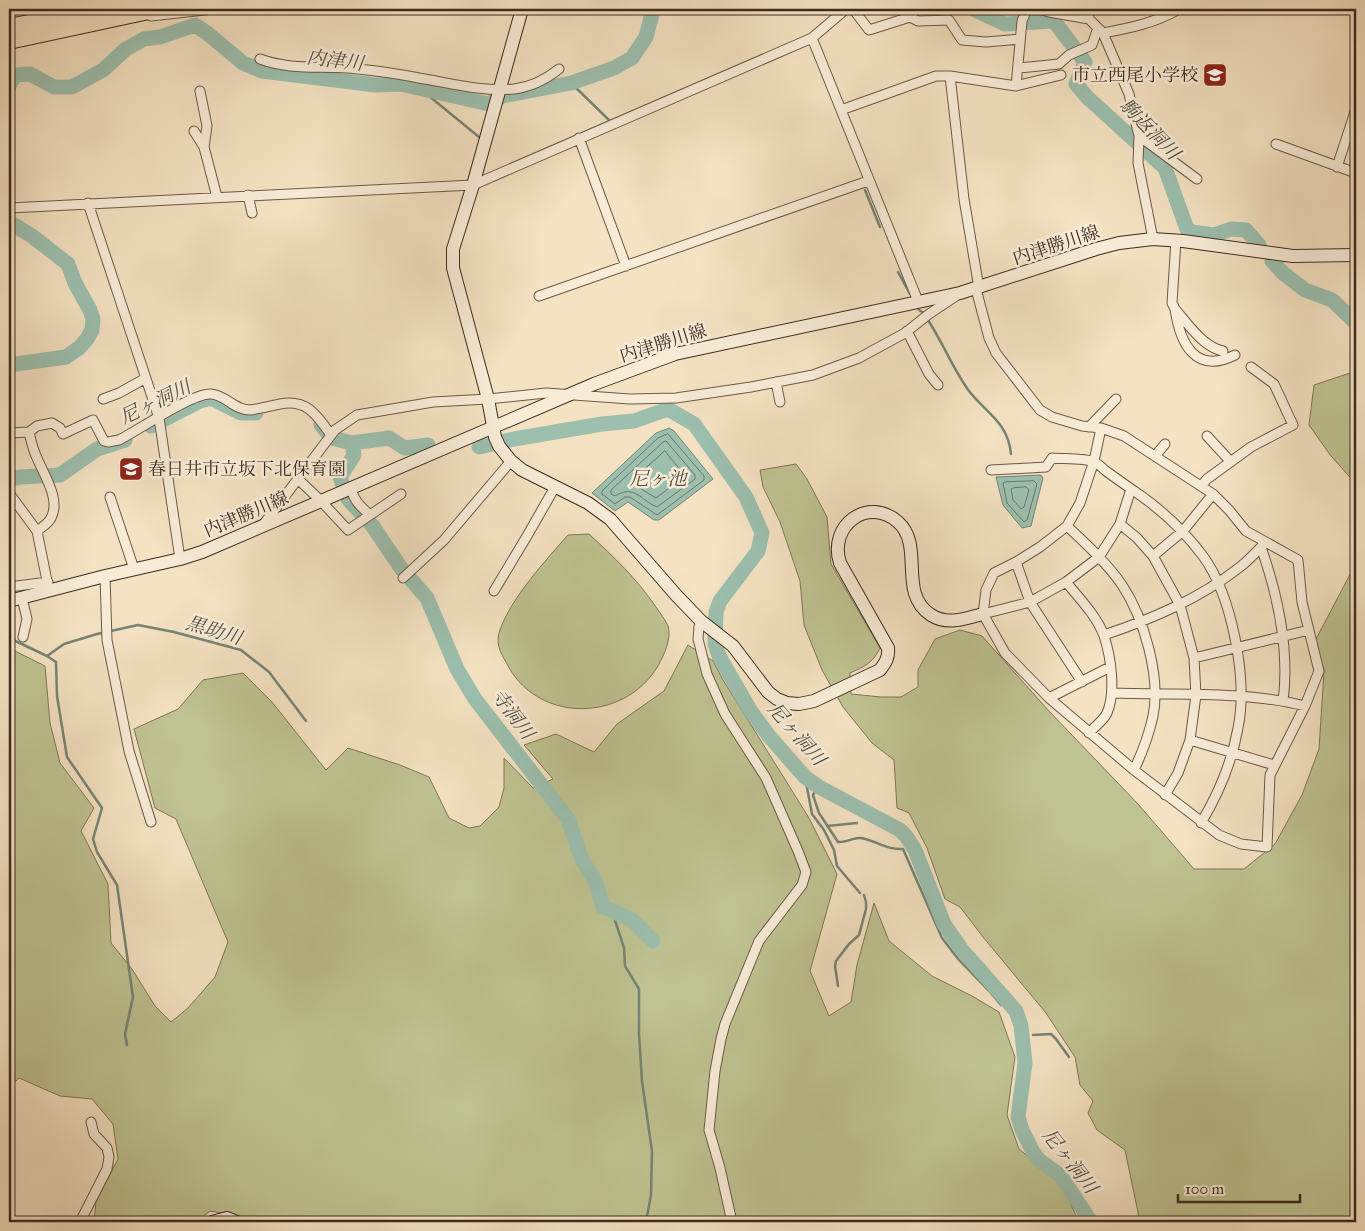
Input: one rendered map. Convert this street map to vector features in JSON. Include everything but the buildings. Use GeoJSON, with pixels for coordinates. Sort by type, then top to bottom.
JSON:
{"type":"FeatureCollection","features":[{"type":"Feature","properties":{"kind":"highway"},"geometry":{"type":"LineString","coordinates":[[9,27],[99,9]]}},
{"type":"Feature","properties":{"kind":"highway"},"geometry":{"type":"LineString","coordinates":[[9,40],[158,9]]}},
{"type":"Feature","properties":{"kind":"main road"},"geometry":{"type":"LineString","coordinates":[[522,9],[473,185],[453,249],[453,268],[488,399],[496,437],[511,461],[522,470],[588,503],[610,519],[701,621],[723,637],[736,650],[768,692],[787,703],[799,704],[814,701],[880,670],[889,655],[888,648],[840,563],[838,554],[839,536],[850,521],[859,515],[870,512],[880,513],[889,516],[905,528],[910,542],[913,588],[916,599],[931,615],[951,622],[983,614]]}},
{"type":"Feature","properties":{"kind":"main road","name":"内津勝川線"},"geometry":{"type":"LineString","coordinates":[[9,602],[48,586],[104,576],[180,559],[202,552],[351,488],[496,437],[571,394],[675,354],[960,293],[1119,243],[1153,239],[1176,240],[1293,256],[1356,255]]}},
{"type":"Feature","properties":{"kind":"main road"},"geometry":{"type":"LineString","coordinates":[[212,1222],[226,1218],[237,1222]]}},
{"type":"Feature","properties":{"kind":"street"},"geometry":{"type":"LineString","coordinates":[[128,15],[157,17],[213,9]]}},
{"type":"Feature","properties":{"kind":"street"},"geometry":{"type":"LineString","coordinates":[[9,208],[473,185],[812,38],[846,9]]}},
{"type":"Feature","properties":{"kind":"street"},"geometry":{"type":"LineString","coordinates":[[853,9],[869,30],[910,17],[918,21],[950,20],[962,40],[986,42],[1020,39]]}},
{"type":"Feature","properties":{"kind":"street"},"geometry":{"type":"LineString","coordinates":[[1016,86],[1022,21],[1027,9]]}},
{"type":"Feature","properties":{"kind":"street"},"geometry":{"type":"LineString","coordinates":[[1040,9],[1089,19],[1100,30],[1129,94],[1139,136],[1138,163],[1153,239]]}},
{"type":"Feature","properties":{"kind":"street"},"geometry":{"type":"LineString","coordinates":[[1088,9],[1089,19]]}},
{"type":"Feature","properties":{"kind":"street"},"geometry":{"type":"LineString","coordinates":[[1100,30],[1144,25],[1179,9]]}},
{"type":"Feature","properties":{"kind":"street"},"geometry":{"type":"LineString","coordinates":[[1018,68],[1059,64],[1069,55],[1092,45],[1100,30]]}},
{"type":"Feature","properties":{"kind":"street"},"geometry":{"type":"LineString","coordinates":[[812,38],[868,181],[918,301]]}},
{"type":"Feature","properties":{"kind":"street"},"geometry":{"type":"LineString","coordinates":[[260,59],[288,67],[357,68],[455,86],[513,89],[531,86],[559,70]]}},
{"type":"Feature","properties":{"kind":"street"},"geometry":{"type":"LineString","coordinates":[[841,110],[936,76],[950,76],[1016,86],[1061,75]]}},
{"type":"Feature","properties":{"kind":"street"},"geometry":{"type":"LineString","coordinates":[[950,76],[964,199],[978,288],[989,338],[996,353],[1040,410],[1052,417],[1101,428],[1124,436],[1213,494],[1246,531],[1263,545],[1298,560],[1301,594],[1319,671],[1305,706],[1270,775],[1267,847],[1240,844],[1219,835],[1165,796],[1088,733],[1005,653],[983,614],[986,590],[994,572],[1016,562],[1067,526],[1080,503],[1094,461],[1101,428]]}},
{"type":"Feature","properties":{"kind":"street"},"geometry":{"type":"LineString","coordinates":[[200,91],[207,126],[204,147]]}},
{"type":"Feature","properties":{"kind":"street"},"geometry":{"type":"LineString","coordinates":[[1337,167],[1355,114]]}},
{"type":"Feature","properties":{"kind":"street"},"geometry":{"type":"LineString","coordinates":[[194,132],[204,147],[217,197]]}},
{"type":"Feature","properties":{"kind":"street"},"geometry":{"type":"LineString","coordinates":[[1139,136],[1197,179]]}},
{"type":"Feature","properties":{"kind":"street"},"geometry":{"type":"LineString","coordinates":[[579,138],[626,266]]}},
{"type":"Feature","properties":{"kind":"street"},"geometry":{"type":"LineString","coordinates":[[1276,144],[1356,173]]}},
{"type":"Feature","properties":{"kind":"street"},"geometry":{"type":"LineString","coordinates":[[538,296],[868,181]]}},
{"type":"Feature","properties":{"kind":"street"},"geometry":{"type":"LineString","coordinates":[[248,195],[252,213]]}},
{"type":"Feature","properties":{"kind":"street"},"geometry":{"type":"LineString","coordinates":[[88,203],[159,418],[180,559]]}},
{"type":"Feature","properties":{"kind":"street"},"geometry":{"type":"LineString","coordinates":[[1176,240],[1172,303],[1185,345],[1192,354],[1219,362],[1236,355]]}},
{"type":"Feature","properties":{"kind":"street"},"geometry":{"type":"LineString","coordinates":[[262,527],[335,430],[357,415],[433,402],[546,393],[630,399],[676,398],[814,375],[859,358],[907,332],[960,293]]}},
{"type":"Feature","properties":{"kind":"street"},"geometry":{"type":"LineString","coordinates":[[1174,309],[1213,349],[1224,351]]}},
{"type":"Feature","properties":{"kind":"street"},"geometry":{"type":"LineString","coordinates":[[907,332],[929,374],[938,385]]}},
{"type":"Feature","properties":{"kind":"street"},"geometry":{"type":"LineString","coordinates":[[1201,486],[1207,479],[1252,447],[1293,426],[1274,384],[1250,367]]}},
{"type":"Feature","properties":{"kind":"street"},"geometry":{"type":"LineString","coordinates":[[103,399],[119,393],[146,378]]}},
{"type":"Feature","properties":{"kind":"street"},"geometry":{"type":"LineString","coordinates":[[776,382],[780,402]]}},
{"type":"Feature","properties":{"kind":"street"},"geometry":{"type":"LineString","coordinates":[[9,433],[29,432],[36,426],[52,423],[60,428],[63,434],[93,420],[101,438],[108,442],[124,438],[182,404],[212,394],[242,409],[251,410],[289,402],[306,406],[331,435]]}},
{"type":"Feature","properties":{"kind":"street"},"geometry":{"type":"LineString","coordinates":[[1089,426],[1116,400]]}},
{"type":"Feature","properties":{"kind":"street"},"geometry":{"type":"LineString","coordinates":[[29,432],[34,451],[45,473],[53,497],[52,516],[47,523],[36,531]]}},
{"type":"Feature","properties":{"kind":"street"},"geometry":{"type":"LineString","coordinates":[[1207,436],[1231,462]]}},
{"type":"Feature","properties":{"kind":"street"},"geometry":{"type":"LineString","coordinates":[[1155,456],[1165,444]]}},
{"type":"Feature","properties":{"kind":"street"},"geometry":{"type":"LineString","coordinates":[[991,470],[1046,467],[1052,458],[1094,461],[1160,510],[1182,531],[1204,557],[1231,616],[1240,672],[1240,697],[1239,725],[1226,776],[1200,822]]}},
{"type":"Feature","properties":{"kind":"street"},"geometry":{"type":"LineString","coordinates":[[403,578],[444,540],[511,461]]}},
{"type":"Feature","properties":{"kind":"street"},"geometry":{"type":"LineString","coordinates":[[298,479],[348,530],[401,494]]}},
{"type":"Feature","properties":{"kind":"street"},"geometry":{"type":"LineString","coordinates":[[494,591],[528,536],[555,486]]}},
{"type":"Feature","properties":{"kind":"street"},"geometry":{"type":"LineString","coordinates":[[351,488],[353,498],[370,515]]}},
{"type":"Feature","properties":{"kind":"street"},"geometry":{"type":"LineString","coordinates":[[983,614],[1030,602],[1066,582],[1099,557],[1120,524],[1131,489]]}},
{"type":"Feature","properties":{"kind":"street"},"geometry":{"type":"LineString","coordinates":[[9,493],[36,531],[48,586],[9,587]]}},
{"type":"Feature","properties":{"kind":"street"},"geometry":{"type":"LineString","coordinates":[[1153,556],[1182,531],[1213,494]]}},
{"type":"Feature","properties":{"kind":"street"},"geometry":{"type":"LineString","coordinates":[[110,497],[134,569]]}},
{"type":"Feature","properties":{"kind":"street"},"geometry":{"type":"LineString","coordinates":[[1120,524],[1137,538],[1153,556],[1180,605],[1194,658],[1196,695],[1190,740],[1178,773],[1165,796]]}},
{"type":"Feature","properties":{"kind":"street"},"geometry":{"type":"LineString","coordinates":[[1067,526],[1099,557],[1122,585],[1141,623],[1152,660],[1154,715],[1144,747],[1134,770]]}},
{"type":"Feature","properties":{"kind":"street"},"geometry":{"type":"LineString","coordinates":[[1104,635],[1141,623],[1180,605],[1241,566],[1263,545]]}},
{"type":"Feature","properties":{"kind":"street"},"geometry":{"type":"LineString","coordinates":[[1263,545],[1276,594],[1283,635],[1286,678],[1282,701]]}},
{"type":"Feature","properties":{"kind":"street"},"geometry":{"type":"LineString","coordinates":[[1016,562],[1030,602],[1082,682]]}},
{"type":"Feature","properties":{"kind":"street"},"geometry":{"type":"LineString","coordinates":[[104,576],[107,640],[129,752],[151,822]]}},
{"type":"Feature","properties":{"kind":"street"},"geometry":{"type":"LineString","coordinates":[[1066,582],[1091,614],[1104,635],[1110,667],[1113,693],[1107,714],[1088,733]]}},
{"type":"Feature","properties":{"kind":"street"},"geometry":{"type":"LineString","coordinates":[[22,598],[27,619],[23,637]]}},
{"type":"Feature","properties":{"kind":"street"},"geometry":{"type":"LineString","coordinates":[[701,621],[698,639],[708,674],[725,714],[766,778],[806,872],[802,885],[759,941],[725,1024],[721,1039],[715,1071],[709,1130],[732,1222]]}},
{"type":"Feature","properties":{"kind":"street"},"geometry":{"type":"LineString","coordinates":[[1194,658],[1309,630]]}},
{"type":"Feature","properties":{"kind":"street"},"geometry":{"type":"LineString","coordinates":[[1050,698],[1110,667]]}},
{"type":"Feature","properties":{"kind":"street"},"geometry":{"type":"LineString","coordinates":[[1113,693],[1240,697],[1282,701],[1305,706]]}},
{"type":"Feature","properties":{"kind":"street"},"geometry":{"type":"LineString","coordinates":[[1190,740],[1274,765]]}},
{"type":"Feature","properties":{"kind":"street"},"geometry":{"type":"LineString","coordinates":[[80,1222],[107,1169],[109,1157],[107,1148],[94,1134],[91,1122]]}},
{"type":"Feature","properties":{"kind":"shaded area"},"geometry":{"type":"Polygon","coordinates":[[[1356,371],[1356,484],[1331,456],[1309,425],[1314,385],[1356,371]]]}},
{"type":"Feature","properties":{"kind":"shaded area"},"geometry":{"type":"Polygon","coordinates":[[[796,464],[807,479],[827,517],[831,564],[880,648],[868,664],[850,673],[851,694],[901,697],[918,687],[918,670],[935,639],[960,630],[982,636],[1048,710],[1138,804],[1194,869],[1244,869],[1275,844],[1302,795],[1319,749],[1324,671],[1315,641],[1356,563],[1356,1222],[1140,1222],[1125,1150],[1097,1130],[1088,1113],[1093,1101],[1080,1085],[1075,1057],[1046,1013],[960,907],[945,899],[927,848],[909,813],[897,808],[894,760],[872,743],[843,707],[822,670],[804,625],[800,581],[780,522],[763,487],[760,470],[796,464]]]}},
{"type":"Feature","properties":{"kind":"shaded area"},"geometry":{"type":"Polygon","coordinates":[[[589,534],[608,551],[641,587],[667,623],[669,636],[665,652],[658,666],[643,685],[624,698],[603,706],[580,709],[558,706],[538,697],[520,682],[506,662],[499,647],[498,639],[500,630],[512,605],[530,580],[568,535],[589,534]]]}},
{"type":"Feature","properties":{"kind":"shaded area"},"geometry":{"type":"Polygon","coordinates":[[[688,645],[713,661],[809,818],[837,874],[810,971],[829,1016],[851,1002],[857,965],[874,903],[889,941],[932,976],[999,1012],[1015,1057],[1007,1115],[1019,1149],[1061,1183],[1079,1222],[244,1222],[235,1215],[210,1211],[196,1222],[94,1222],[96,1201],[118,1159],[113,1124],[92,1099],[60,1096],[19,1078],[9,1088],[9,648],[45,666],[50,723],[60,763],[94,808],[81,831],[108,884],[111,943],[132,969],[155,1006],[171,1022],[188,1008],[215,977],[228,942],[176,819],[155,808],[134,729],[178,709],[203,680],[243,673],[272,702],[326,770],[348,748],[400,765],[429,777],[449,818],[469,828],[480,826],[499,807],[504,788],[504,758],[533,788],[553,779],[524,745],[556,734],[594,752],[617,724],[664,691],[688,645]]]}},
{"type":"Feature","properties":{"kind":"water","name":"尼ヶ池"},"geometry":{"type":"Polygon","coordinates":[[[669,428],[674,431],[713,479],[659,520],[654,520],[628,502],[615,511],[592,493],[656,433],[669,428]]]}},
{"type":"Feature","properties":{"kind":"water"},"geometry":{"type":"Polygon","coordinates":[[[1041,475],[1043,478],[1031,526],[1022,528],[1003,505],[996,477],[1041,475]]]}},
{"type":"Feature","properties":{"kind":"waterway","name":"内津川"},"geometry":{"type":"LineString","coordinates":[[9,86],[15,75],[30,74],[54,87],[72,87],[103,70],[126,49],[144,39],[160,37],[195,25],[243,63],[262,71],[376,85],[401,84],[489,104],[502,96],[571,83],[614,68],[632,58],[646,37],[652,9]]}},
{"type":"Feature","properties":{"kind":"waterway","name":"駒返洞川"},"geometry":{"type":"LineString","coordinates":[[973,9],[1005,24],[1054,21],[1085,62],[1076,84],[1087,97],[1165,168],[1187,229],[1192,232],[1214,235],[1231,229],[1246,230],[1259,245]]}},
{"type":"Feature","properties":{"kind":"waterway"},"geometry":{"type":"LineString","coordinates":[[571,83],[610,121]]}},
{"type":"Feature","properties":{"kind":"waterway"},"geometry":{"type":"LineString","coordinates":[[418,87],[479,137]]}},
{"type":"Feature","properties":{"kind":"waterway"},"geometry":{"type":"LineString","coordinates":[[865,190],[880,227]]}},
{"type":"Feature","properties":{"kind":"waterway","name":"内津川"},"geometry":{"type":"LineString","coordinates":[[9,222],[32,236],[68,264],[93,319],[92,330],[87,339],[79,348],[66,357],[9,365]]}},
{"type":"Feature","properties":{"kind":"waterway","name":"駒返洞川"},"geometry":{"type":"LineString","coordinates":[[1272,261],[1283,273],[1305,290],[1332,300],[1356,323]]}},
{"type":"Feature","properties":{"kind":"waterway"},"geometry":{"type":"LineString","coordinates":[[898,272],[910,294]]}},
{"type":"Feature","properties":{"kind":"waterway"},"geometry":{"type":"LineString","coordinates":[[919,310],[924,313]]}},
{"type":"Feature","properties":{"kind":"waterway"},"geometry":{"type":"LineString","coordinates":[[928,320],[969,391],[1006,434],[1011,454]]}},
{"type":"Feature","properties":{"kind":"waterway","name":"尼ヶ洞川"},"geometry":{"type":"LineString","coordinates":[[151,426],[200,401],[211,398],[241,413],[256,413]]}},
{"type":"Feature","properties":{"kind":"waterway","name":"尼ヶ洞川"},"geometry":{"type":"LineString","coordinates":[[479,447],[602,424],[634,421],[668,409],[694,424],[746,497],[762,533],[758,551],[720,601],[716,612],[715,644],[719,656],[750,710],[769,736],[805,777],[819,787],[900,830],[906,836],[915,850],[944,924],[962,950],[1016,1011],[1021,1026],[1025,1063],[1018,1117],[1022,1130],[1033,1152],[1039,1160],[1061,1176],[1091,1222]]}},
{"type":"Feature","properties":{"kind":"waterway","name":"尼ヶ洞川"},"geometry":{"type":"LineString","coordinates":[[321,425],[332,438],[352,443],[389,438],[405,448],[428,445]]}},
{"type":"Feature","properties":{"kind":"waterway","name":"尼ヶ洞川"},"geometry":{"type":"LineString","coordinates":[[9,479],[60,475],[97,449],[125,440]]}},
{"type":"Feature","properties":{"kind":"waterway","name":"寺洞川"},"geometry":{"type":"LineString","coordinates":[[342,483],[340,477],[354,455],[352,443]]}},
{"type":"Feature","properties":{"kind":"waterway","name":"寺洞川"},"geometry":{"type":"LineString","coordinates":[[348,499],[372,525],[401,568],[427,598],[457,669],[475,699],[568,819],[582,860],[595,880],[603,907],[632,920],[653,941]]}},
{"type":"Feature","properties":{"kind":"waterway","name":"黒助川"},"geometry":{"type":"LineString","coordinates":[[9,638],[47,656],[64,644],[138,625],[174,632],[241,650],[269,672],[306,721]]}},
{"type":"Feature","properties":{"kind":"waterway"},"geometry":{"type":"LineString","coordinates":[[47,656],[56,662],[57,696],[67,757],[102,808],[93,839],[97,852],[117,885],[133,997],[125,1034],[127,1045]]}},
{"type":"Feature","properties":{"kind":"waterway"},"geometry":{"type":"LineString","coordinates":[[805,777],[812,814],[824,830],[834,850],[837,866],[860,893]]}},
{"type":"Feature","properties":{"kind":"waterway"},"geometry":{"type":"LineString","coordinates":[[818,786],[813,795],[819,813],[838,842],[861,838],[886,847],[903,849],[942,938],[959,960],[1001,1005]]}},
{"type":"Feature","properties":{"kind":"waterway"},"geometry":{"type":"LineString","coordinates":[[827,826],[857,823]]}},
{"type":"Feature","properties":{"kind":"waterway"},"geometry":{"type":"LineString","coordinates":[[838,986],[836,961],[849,944],[859,935],[866,909],[864,895]]}},
{"type":"Feature","properties":{"kind":"waterway"},"geometry":{"type":"LineString","coordinates":[[612,911],[624,948],[625,966],[639,989],[642,1081],[652,1151],[651,1195],[646,1222]]}},
{"type":"Feature","properties":{"kind":"waterway"},"geometry":{"type":"LineString","coordinates":[[1033,1035],[1051,1034],[1069,1057]]}},
{"type":"Feature","properties":{"kind":"place","name":"市立西尾小学校"},"geometry":{"type":"Point","coordinates":[1215,75]}},
{"type":"Feature","properties":{"kind":"place","name":"春日井市立坂下北保育園"},"geometry":{"type":"Point","coordinates":[131,469]}}]}
